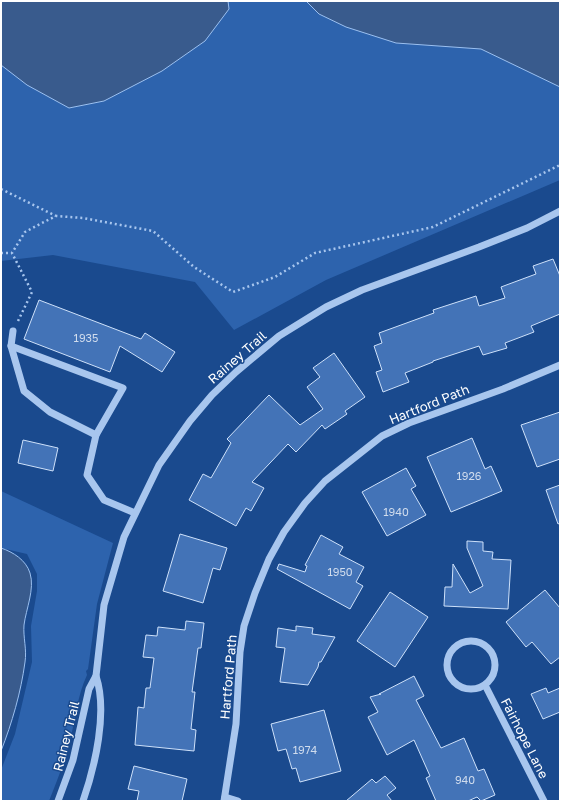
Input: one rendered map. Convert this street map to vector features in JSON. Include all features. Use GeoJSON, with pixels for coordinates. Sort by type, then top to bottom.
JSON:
{"type":"FeatureCollection","features":[{"type":"Feature","properties":{"kind":"street","name":"Rainey Trail"},"geometry":{"type":"LineString","coordinates":[[58,801],[74,760],[89,690],[96,676],[104,605],[115,564],[135,513],[159,465],[190,421],[212,395],[236,372],[279,336],[326,307],[362,290],[527,228],[560,211]]}},
{"type":"Feature","properties":{"kind":"street"},"geometry":{"type":"LineString","coordinates":[[13,331],[11,346],[24,391],[50,412],[96,435]]}},
{"type":"Feature","properties":{"kind":"street"},"geometry":{"type":"LineString","coordinates":[[11,346],[123,388],[96,435],[87,475],[104,500],[135,513]]}},
{"type":"Feature","properties":{"kind":"street","name":"Hartford Path"},"geometry":{"type":"LineString","coordinates":[[225,799],[236,724],[240,652],[244,626],[255,593],[269,559],[284,532],[305,503],[325,481],[382,436],[409,423],[503,389],[560,365]]}},
{"type":"Feature","properties":{"kind":"street"},"geometry":{"type":"LineString","coordinates":[[474,641],[489,649],[495,660],[495,672],[491,680],[484,685],[470,689],[456,684],[451,678],[447,664],[449,657],[458,645],[474,641]]}},
{"type":"Feature","properties":{"kind":"street","name":"Rainey Trail"},"geometry":{"type":"LineString","coordinates":[[83,801],[98,740],[101,690],[96,676]]}},
{"type":"Feature","properties":{"kind":"street","name":"Fairhope Lane"},"geometry":{"type":"LineString","coordinates":[[484,685],[544,801]]}},
{"type":"Feature","properties":{"kind":"street"},"geometry":{"type":"LineString","coordinates":[[225,799],[238,801]]}},
{"type":"Feature","properties":{"kind":"path"},"geometry":{"type":"LineString","coordinates":[[1,189],[56,216],[83,218],[153,231],[194,267],[232,292],[275,277],[315,253],[433,227],[560,165]]}},
{"type":"Feature","properties":{"kind":"path"},"geometry":{"type":"LineString","coordinates":[[12,253],[25,232],[56,216]]}},
{"type":"Feature","properties":{"kind":"path"},"geometry":{"type":"LineString","coordinates":[[1,253],[12,253]]}},
{"type":"Feature","properties":{"kind":"path"},"geometry":{"type":"LineString","coordinates":[[12,253],[32,292],[13,331]]}},
{"type":"Feature","properties":{"kind":"shaded area"},"geometry":{"type":"Polygon","coordinates":[[[1,1],[560,1],[560,180],[326,280],[234,330],[195,282],[53,255],[1,261],[1,1]]]}},
{"type":"Feature","properties":{"kind":"shaded area"},"geometry":{"type":"Polygon","coordinates":[[[1,1],[228,1],[229,9],[205,41],[162,71],[104,101],[69,108],[27,85],[1,65],[1,1]]]}},
{"type":"Feature","properties":{"kind":"shaded area"},"geometry":{"type":"Polygon","coordinates":[[[306,1],[560,1],[560,87],[481,49],[396,43],[346,27],[319,14],[306,1]]]}},
{"type":"Feature","properties":{"kind":"shaded area"},"geometry":{"type":"Polygon","coordinates":[[[1,491],[113,543],[97,604],[88,669],[86,671],[87,675],[79,699],[66,756],[49,801],[1,801],[1,770],[15,734],[32,662],[31,626],[37,591],[37,574],[27,554],[1,548],[1,491]]]}},
{"type":"Feature","properties":{"kind":"shaded area"},"geometry":{"type":"Polygon","coordinates":[[[1,548],[14,554],[22,560],[30,573],[31,586],[30,599],[24,625],[25,657],[21,685],[16,707],[1,751],[1,548]]]}},
{"type":"Feature","properties":{"kind":"building"},"geometry":{"type":"Polygon","coordinates":[[[553,259],[560,276],[560,314],[531,326],[534,332],[505,343],[507,348],[483,355],[479,346],[433,361],[405,373],[409,382],[383,392],[376,372],[382,370],[374,346],[382,343],[379,333],[434,313],[433,310],[476,296],[479,306],[505,298],[501,287],[536,274],[533,266],[553,259]]]}},
{"type":"Feature","properties":{"kind":"building"},"geometry":{"type":"Polygon","coordinates":[[[39,300],[141,339],[145,333],[175,352],[162,372],[120,346],[110,372],[24,339],[39,300]]]}},
{"type":"Feature","properties":{"kind":"building"},"geometry":{"type":"Polygon","coordinates":[[[334,353],[365,397],[345,411],[347,414],[325,429],[322,425],[296,452],[288,444],[252,482],[264,488],[251,511],[246,508],[236,526],[189,500],[203,474],[211,478],[231,443],[227,439],[269,395],[300,425],[323,409],[307,387],[320,377],[313,368],[334,353]]]}},
{"type":"Feature","properties":{"kind":"building"},"geometry":{"type":"Polygon","coordinates":[[[560,412],[560,459],[537,467],[521,425],[560,412]]]}},
{"type":"Feature","properties":{"kind":"building"},"geometry":{"type":"Polygon","coordinates":[[[472,438],[485,469],[491,466],[502,491],[451,512],[427,457],[472,438]]]}},
{"type":"Feature","properties":{"kind":"building"},"geometry":{"type":"Polygon","coordinates":[[[23,440],[58,448],[53,471],[18,463],[23,440]]]}},
{"type":"Feature","properties":{"kind":"building"},"geometry":{"type":"Polygon","coordinates":[[[406,468],[416,486],[411,489],[426,515],[387,536],[362,492],[406,468]]]}},
{"type":"Feature","properties":{"kind":"building"},"geometry":{"type":"Polygon","coordinates":[[[560,485],[560,523],[558,524],[546,490],[560,485]]]}},
{"type":"Feature","properties":{"kind":"building"},"geometry":{"type":"Polygon","coordinates":[[[180,534],[227,548],[220,570],[213,568],[203,603],[163,591],[180,534]]]}},
{"type":"Feature","properties":{"kind":"building"},"geometry":{"type":"Polygon","coordinates":[[[321,535],[343,547],[339,554],[364,567],[356,582],[363,586],[350,609],[277,569],[279,564],[305,572],[307,566],[305,565],[321,535]]]}},
{"type":"Feature","properties":{"kind":"building"},"geometry":{"type":"Polygon","coordinates":[[[467,541],[483,542],[483,551],[493,552],[492,559],[511,560],[508,609],[444,606],[445,587],[452,587],[453,564],[470,593],[483,586],[467,548],[467,541]]]}},
{"type":"Feature","properties":{"kind":"building"},"geometry":{"type":"Polygon","coordinates":[[[545,590],[560,608],[560,657],[551,664],[532,642],[526,647],[506,622],[545,590]]]}},
{"type":"Feature","properties":{"kind":"building"},"geometry":{"type":"Polygon","coordinates":[[[390,592],[428,617],[395,667],[357,641],[390,592]]]}},
{"type":"Feature","properties":{"kind":"building"},"geometry":{"type":"Polygon","coordinates":[[[186,621],[204,623],[201,648],[198,648],[192,692],[195,692],[191,729],[196,730],[194,751],[135,745],[138,707],[144,708],[146,688],[150,688],[154,658],[143,657],[146,635],[157,636],[158,627],[185,630],[186,621]]]}},
{"type":"Feature","properties":{"kind":"building"},"geometry":{"type":"Polygon","coordinates":[[[296,626],[313,628],[312,634],[335,637],[321,662],[319,662],[318,667],[308,685],[280,682],[285,648],[276,647],[278,628],[296,631],[296,626]]]}},
{"type":"Feature","properties":{"kind":"building"},"geometry":{"type":"Polygon","coordinates":[[[414,676],[424,696],[416,700],[441,748],[464,738],[478,771],[484,769],[495,795],[481,801],[477,797],[468,801],[436,801],[426,778],[430,776],[414,740],[387,755],[368,717],[378,712],[370,697],[381,694],[379,694],[414,676]]]}},
{"type":"Feature","properties":{"kind":"building"},"geometry":{"type":"Polygon","coordinates":[[[546,688],[548,693],[560,688],[560,712],[543,719],[531,694],[546,688]]]}},
{"type":"Feature","properties":{"kind":"building"},"geometry":{"type":"Polygon","coordinates":[[[324,710],[341,771],[300,782],[296,768],[292,769],[286,749],[278,751],[271,724],[324,710]]]}},
{"type":"Feature","properties":{"kind":"building"},"geometry":{"type":"Polygon","coordinates":[[[134,766],[187,779],[182,801],[137,801],[139,791],[128,789],[134,766]]]}},
{"type":"Feature","properties":{"kind":"building"},"geometry":{"type":"Polygon","coordinates":[[[385,776],[396,788],[387,795],[392,801],[346,801],[372,779],[376,783],[385,776]]]}}]}
